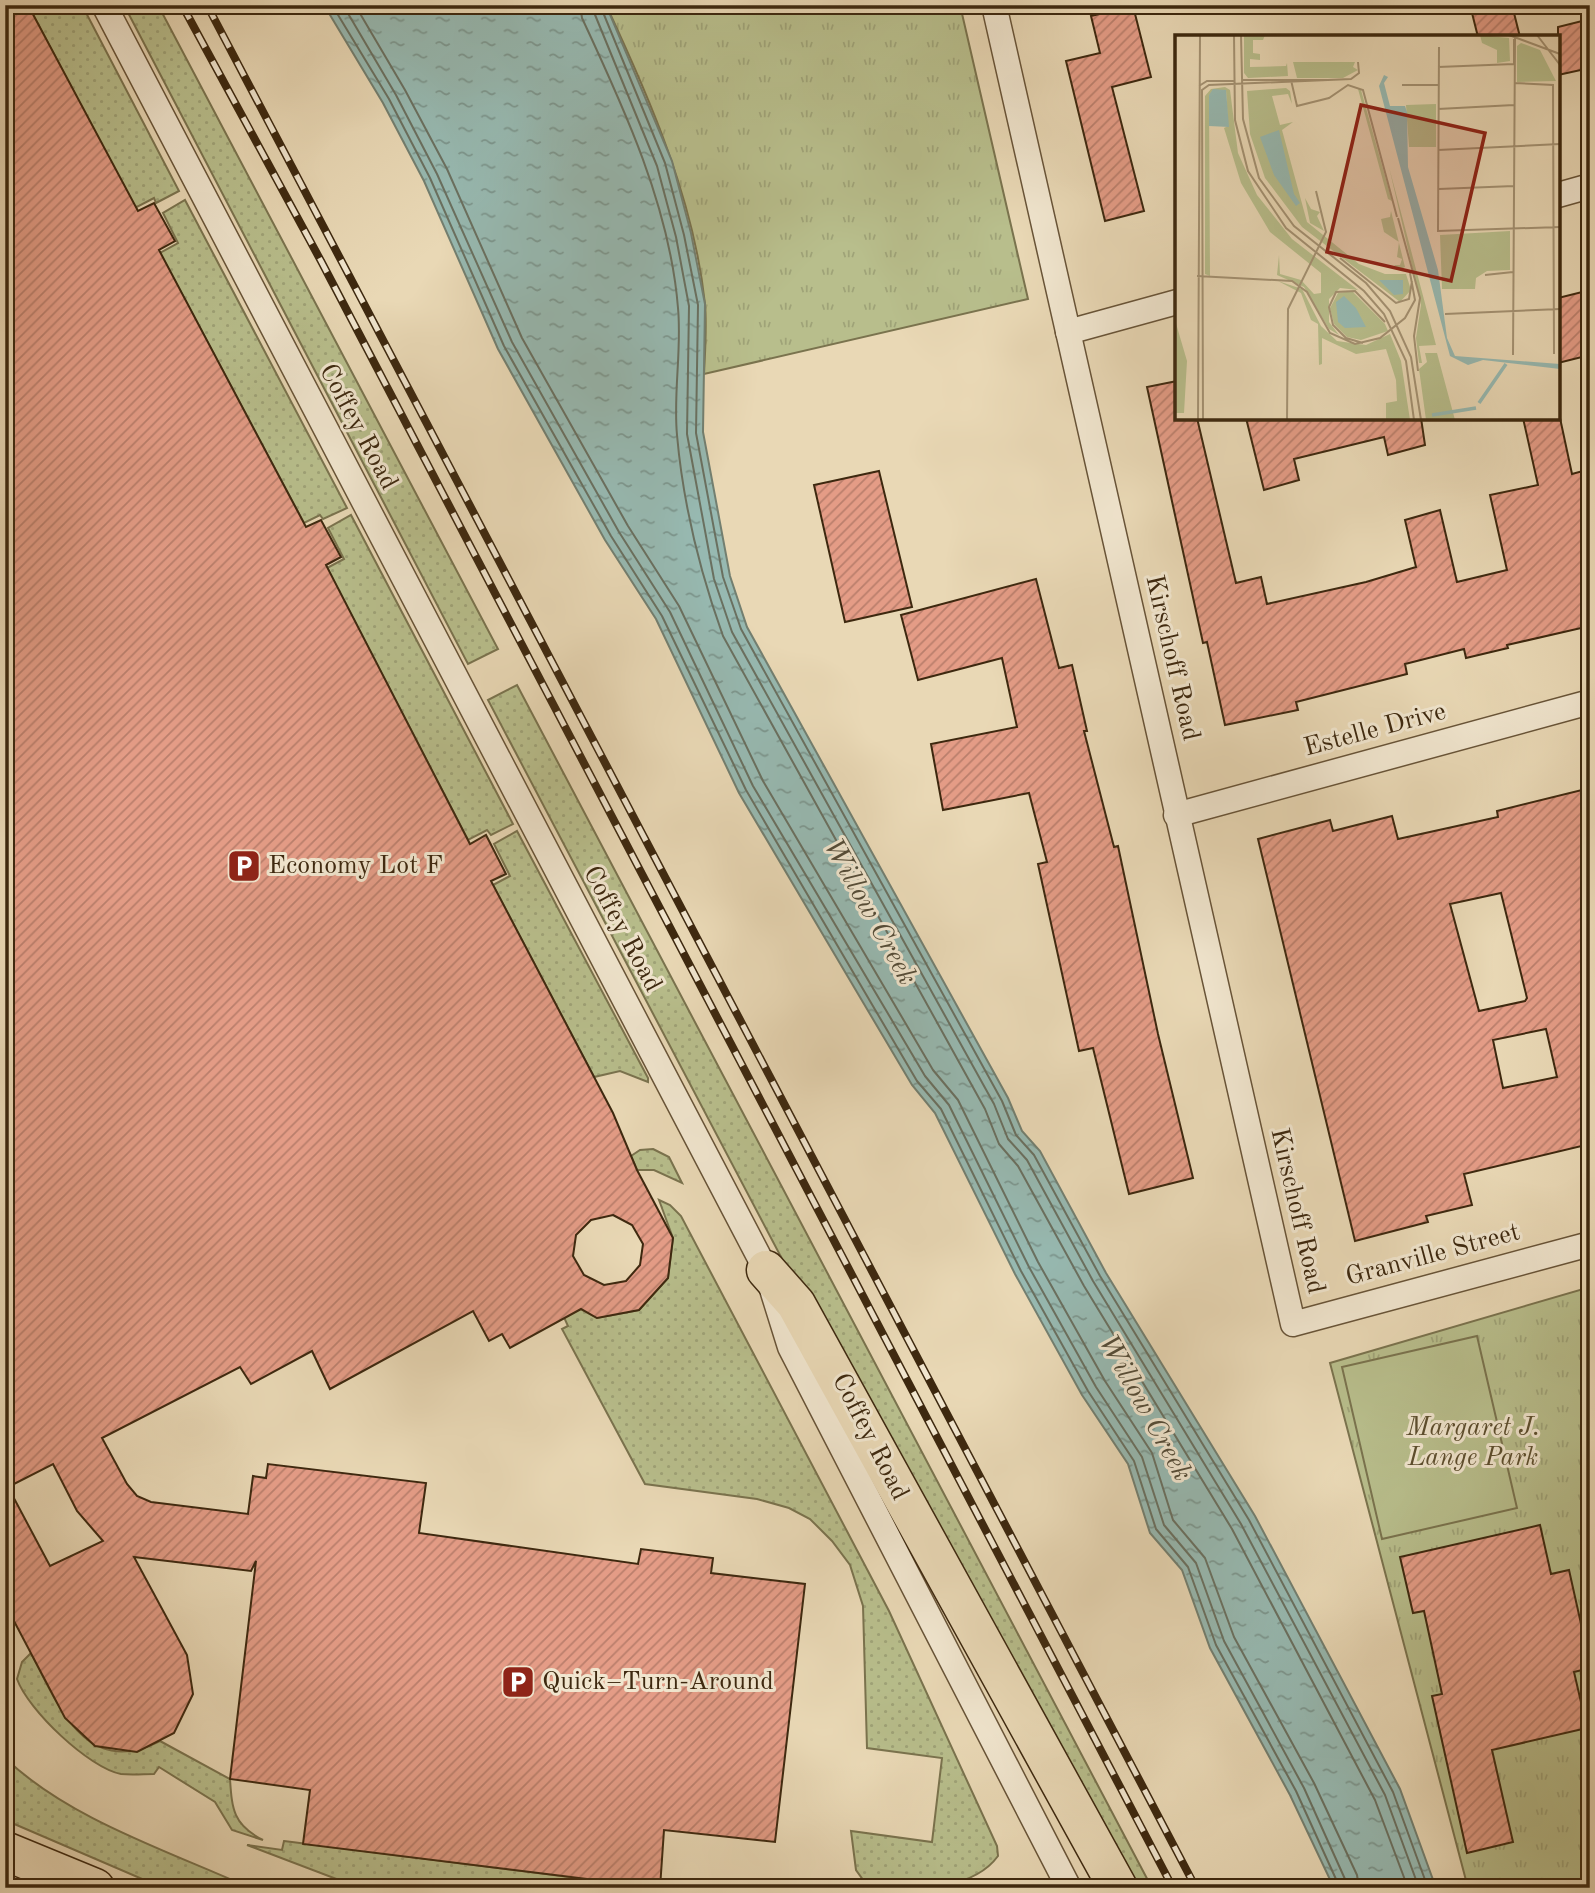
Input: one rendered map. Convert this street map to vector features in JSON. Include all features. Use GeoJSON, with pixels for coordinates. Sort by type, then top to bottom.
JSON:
{"type":"FeatureCollection","features":[{"type":"Feature","properties":{"kind":"main road"},"geometry":{"type":"LineString","coordinates":[[766,1270],[796,1304],[1118,1888]]}},
{"type":"Feature","properties":{"kind":"main road"},"geometry":{"type":"LineString","coordinates":[[5,1851],[95,1888]]}},
{"type":"Feature","properties":{"kind":"street","name":"Coffey Road"},"geometry":{"type":"LineString","coordinates":[[104,5],[766,1270],[790,1348],[1069,1888]]}},
{"type":"Feature","properties":{"kind":"street","name":"Kirschoff Road"},"geometry":{"type":"LineString","coordinates":[[994,5],[1293,1324]]}},
{"type":"Feature","properties":{"kind":"street"},"geometry":{"type":"LineString","coordinates":[[1560,194],[1590,186]]}},
{"type":"Feature","properties":{"kind":"street"},"geometry":{"type":"LineString","coordinates":[[1068,332],[1175,303]]}},
{"type":"Feature","properties":{"kind":"street","name":"Estelle Drive"},"geometry":{"type":"LineString","coordinates":[[1176,815],[1590,702]]}},
{"type":"Feature","properties":{"kind":"street","name":"Granville Street"},"geometry":{"type":"LineString","coordinates":[[1293,1324],[1590,1244]]}},
{"type":"Feature","properties":{"kind":"green space"},"geometry":{"type":"Polygon","coordinates":[[[28,5],[82,5],[179,191],[156,203],[154,198],[135,208],[28,5]]]}},
{"type":"Feature","properties":{"kind":"green space"},"geometry":{"type":"Polygon","coordinates":[[[124,5],[158,5],[498,649],[468,664],[124,5]]]}},
{"type":"Feature","properties":{"kind":"green space"},"geometry":{"type":"Polygon","coordinates":[[[606,5],[960,5],[1028,299],[704,374],[705,304],[691,227],[654,113],[606,5]]]}},
{"type":"Feature","properties":{"kind":"green space"},"geometry":{"type":"Polygon","coordinates":[[[185,200],[347,508],[323,519],[320,515],[304,523],[160,253],[178,243],[163,213],[185,200]]]}},
{"type":"Feature","properties":{"kind":"green space"},"geometry":{"type":"Polygon","coordinates":[[[351,515],[513,824],[491,835],[487,830],[468,840],[327,568],[344,559],[328,528],[351,515]]]}},
{"type":"Feature","properties":{"kind":"green space"},"geometry":{"type":"Polygon","coordinates":[[[517,685],[1152,1888],[1131,1888],[851,1390],[488,700],[517,685]]]}},
{"type":"Feature","properties":{"kind":"green space"},"geometry":{"type":"Polygon","coordinates":[[[517,831],[648,1082],[620,1071],[594,1077],[493,885],[510,876],[494,844],[517,831]]]}},
{"type":"Feature","properties":{"kind":"green space"},"geometry":{"type":"Polygon","coordinates":[[[653,1149],[669,1157],[682,1183],[654,1170],[637,1170],[631,1156],[640,1150],[653,1149]]]}},
{"type":"Feature","properties":{"kind":"green space"},"geometry":{"type":"Polygon","coordinates":[[[659,1200],[670,1205],[681,1216],[889,1611],[997,1846],[998,1856],[972,1877],[921,1888],[869,1888],[856,1870],[851,1831],[932,1842],[942,1758],[867,1748],[863,1606],[850,1565],[832,1541],[810,1519],[789,1508],[757,1499],[645,1484],[562,1329],[568,1326],[557,1302],[562,1299],[597,1318],[639,1310],[668,1278],[673,1238],[659,1200]]]}},
{"type":"Feature","properties":{"kind":"green space","name":"Margaret J. Lange Park"},"geometry":{"type":"Polygon","coordinates":[[[1590,1287],[1590,1888],[1468,1888],[1330,1363],[1590,1287]]]}},
{"type":"Feature","properties":{"kind":"green space"},"geometry":{"type":"Polygon","coordinates":[[[1477,1336],[1517,1508],[1382,1539],[1342,1367],[1477,1336]]]}},
{"type":"Feature","properties":{"kind":"green space"},"geometry":{"type":"Polygon","coordinates":[[[31,1653],[53,1695],[78,1732],[94,1744],[113,1751],[134,1750],[160,1741],[230,1779],[236,1815],[245,1828],[263,1840],[232,1830],[215,1802],[159,1767],[154,1774],[121,1774],[93,1761],[77,1749],[46,1721],[23,1692],[17,1679],[22,1662],[31,1653]]]}},
{"type":"Feature","properties":{"kind":"green space"},"geometry":{"type":"Polygon","coordinates":[[[5,1758],[31,1780],[90,1817],[250,1888],[163,1888],[5,1820],[5,1758]]]}},
{"type":"Feature","properties":{"kind":"green space"},"geometry":{"type":"Polygon","coordinates":[[[284,1841],[656,1888],[360,1888],[247,1845],[282,1850],[284,1841]]]}},
{"type":"Feature","properties":{"kind":"water","name":"Willow Creek"},"geometry":{"type":"Polygon","coordinates":[[[324,5],[606,5],[672,161],[691,233],[705,304],[703,432],[730,576],[747,627],[1008,1098],[1022,1131],[1040,1151],[1106,1273],[1255,1516],[1400,1789],[1436,1888],[1334,1888],[1290,1795],[1210,1648],[1182,1570],[1150,1533],[1128,1464],[1082,1395],[1015,1274],[935,1113],[912,1085],[739,793],[656,619],[605,540],[498,349],[424,181],[383,103],[324,5]]]}},
{"type":"Feature","properties":{"kind":"building","name":"Economy Lot F"},"geometry":{"type":"Polygon","coordinates":[[[5,5],[28,5],[138,211],[154,203],[175,241],[159,250],[306,527],[321,520],[341,557],[326,565],[470,844],[486,835],[506,874],[491,881],[613,1113],[637,1170],[673,1238],[668,1278],[639,1310],[597,1318],[581,1309],[510,1348],[502,1334],[489,1341],[473,1311],[330,1389],[312,1351],[251,1384],[240,1367],[102,1438],[127,1484],[137,1496],[151,1502],[248,1514],[253,1476],[266,1478],[268,1464],[426,1483],[419,1533],[638,1564],[641,1549],[713,1558],[711,1573],[805,1584],[775,1842],[664,1830],[660,1888],[303,1844],[310,1790],[230,1779],[256,1561],[251,1571],[134,1557],[187,1655],[193,1694],[174,1733],[137,1752],[95,1746],[65,1718],[5,1604],[5,5]],[[613,1215],[591,1220],[576,1235],[573,1256],[584,1275],[604,1285],[626,1281],[640,1265],[643,1244],[632,1225],[613,1215]],[[53,1464],[8,1487],[50,1566],[103,1541],[77,1511],[53,1464]]]}},
{"type":"Feature","properties":{"kind":"building"},"geometry":{"type":"Polygon","coordinates":[[[1470,5],[1512,5],[1520,35],[1478,35],[1470,5]]]}},
{"type":"Feature","properties":{"kind":"building"},"geometry":{"type":"Polygon","coordinates":[[[1133,6],[1151,77],[1112,87],[1144,211],[1105,221],[1066,61],[1100,53],[1091,16],[1133,6]]]}},
{"type":"Feature","properties":{"kind":"building"},"geometry":{"type":"Polygon","coordinates":[[[1590,19],[1590,68],[1560,75],[1558,27],[1590,19]]]}},
{"type":"Feature","properties":{"kind":"building"},"geometry":{"type":"Polygon","coordinates":[[[1590,290],[1590,355],[1560,362],[1560,298],[1590,290]]]}},
{"type":"Feature","properties":{"kind":"building"},"geometry":{"type":"Polygon","coordinates":[[[1175,381],[1175,420],[1197,420],[1236,583],[1261,577],[1267,604],[1366,582],[1416,567],[1405,520],[1440,510],[1457,582],[1507,570],[1490,495],[1538,485],[1523,420],[1560,418],[1572,474],[1590,469],[1590,626],[1507,645],[1508,648],[1466,658],[1464,649],[1405,664],[1407,674],[1296,702],[1298,710],[1225,725],[1207,642],[1203,643],[1147,387],[1175,381]]]}},
{"type":"Feature","properties":{"kind":"building"},"geometry":{"type":"Polygon","coordinates":[[[1246,420],[1421,420],[1425,445],[1388,455],[1384,437],[1294,459],[1299,480],[1264,490],[1246,420]]]}},
{"type":"Feature","properties":{"kind":"building"},"geometry":{"type":"Polygon","coordinates":[[[879,471],[912,607],[845,622],[814,485],[879,471]]]}},
{"type":"Feature","properties":{"kind":"building"},"geometry":{"type":"Polygon","coordinates":[[[1036,579],[1059,668],[1072,665],[1087,731],[1084,731],[1114,847],[1118,846],[1158,1034],[1193,1178],[1129,1194],[1093,1048],[1079,1051],[1038,864],[1047,862],[1029,793],[943,810],[931,744],[1017,727],[1002,658],[918,680],[901,615],[1036,579]]]}},
{"type":"Feature","properties":{"kind":"building"},"geometry":{"type":"Polygon","coordinates":[[[1590,788],[1590,1144],[1464,1174],[1472,1205],[1426,1216],[1428,1222],[1355,1241],[1258,839],[1330,820],[1333,831],[1392,816],[1398,839],[1498,817],[1497,811],[1590,788]],[[1501,893],[1450,904],[1479,1011],[1525,1001],[1527,998],[1501,893]],[[1546,1029],[1493,1040],[1503,1088],[1557,1077],[1546,1029]]]}},
{"type":"Feature","properties":{"kind":"building"},"geometry":{"type":"Polygon","coordinates":[[[1540,1525],[1551,1574],[1569,1570],[1590,1664],[1590,1668],[1574,1672],[1587,1728],[1492,1750],[1513,1842],[1467,1853],[1432,1696],[1442,1694],[1424,1611],[1413,1613],[1400,1557],[1540,1525]]]}},
{"type":"Feature","properties":{"kind":"railway"},"geometry":{"type":"LineString","coordinates":[[182,5],[321,261],[1173,1888]]}},
{"type":"Feature","properties":{"kind":"railway"},"geometry":{"type":"LineString","coordinates":[[207,5],[1196,1888]]}},
{"type":"Feature","properties":{"kind":"place","name":"Economy Lot F"},"geometry":{"type":"Point","coordinates":[244,866]}},
{"type":"Feature","properties":{"kind":"place","name":"Quick–Turn-Around"},"geometry":{"type":"Point","coordinates":[518,1682]}}]}
